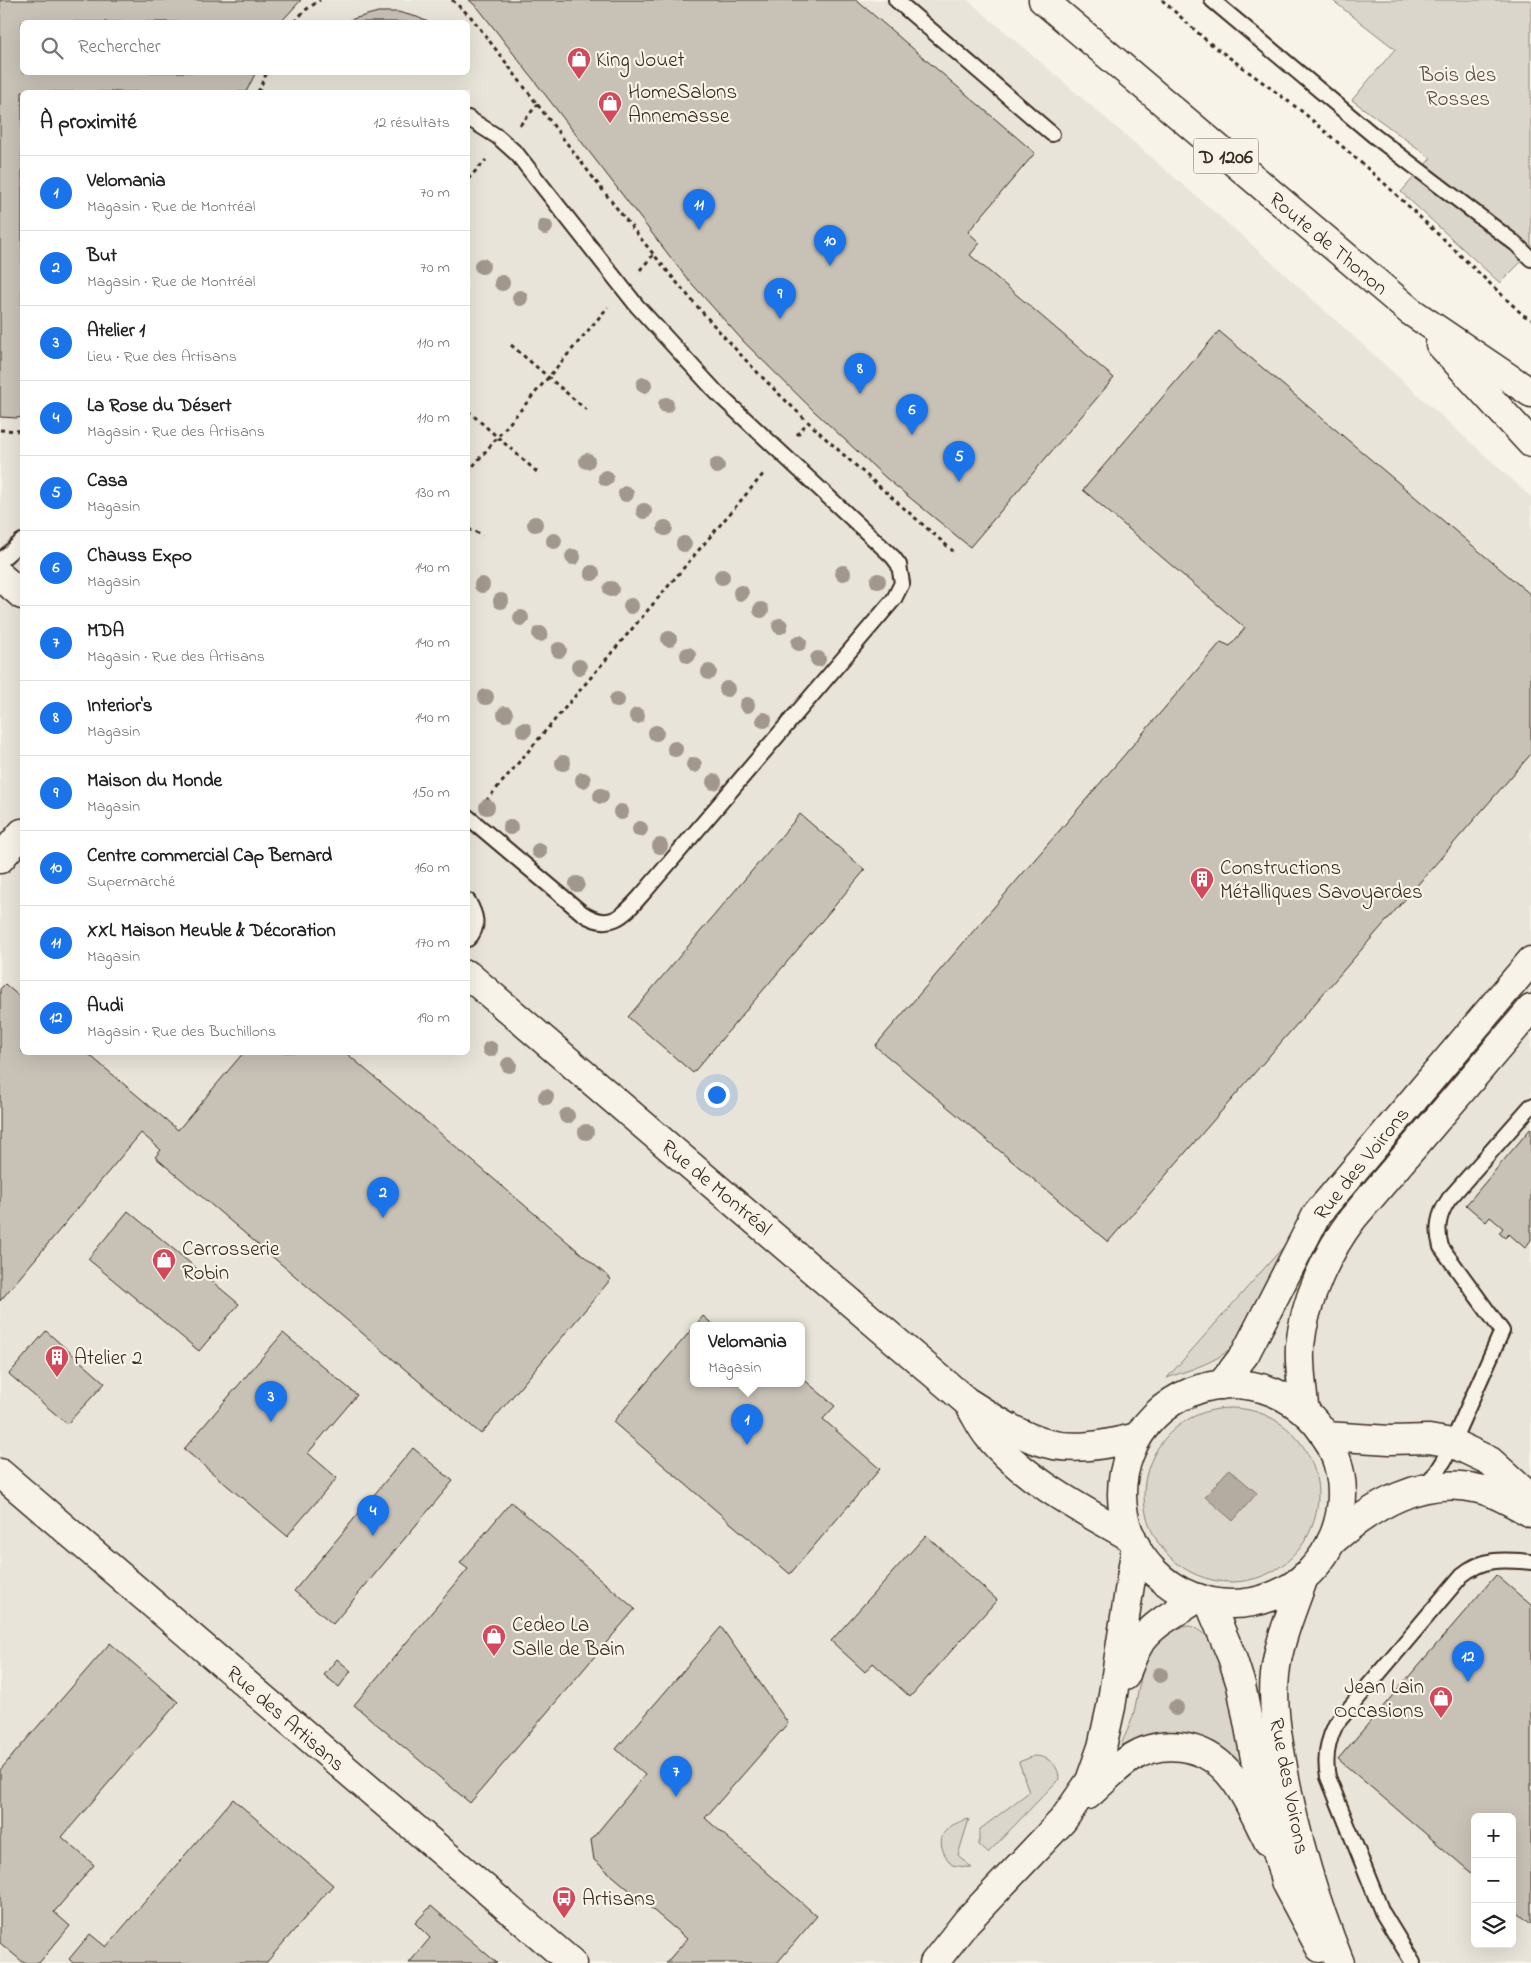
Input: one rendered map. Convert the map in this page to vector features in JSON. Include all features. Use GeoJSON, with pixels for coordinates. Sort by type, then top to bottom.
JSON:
{"type":"FeatureCollection","features":[{"type":"Feature","properties":{"kind":"street","name":"Route de Thonon"},"geometry":{"type":"LineString","coordinates":[[1043,0],[1410,311],[1531,393]]}},
{"type":"Feature","properties":{"kind":"street","name":"Route de Thonon"},"geometry":{"type":"LineString","coordinates":[[1410,311],[1531,443]]}},
{"type":"Feature","properties":{"kind":"street"},"geometry":{"type":"LineString","coordinates":[[0,576],[20,593]]}},
{"type":"Feature","properties":{"kind":"street"},"geometry":{"type":"LineString","coordinates":[[0,859],[20,835]]}},
{"type":"Feature","properties":{"kind":"street","name":"Rue des Voirons"},"geometry":{"type":"LineString","coordinates":[[1220,1385],[1245,1354],[1317,1214],[1531,961]]}},
{"type":"Feature","properties":{"kind":"street","name":"Rue de Montréal"},"geometry":{"type":"LineString","coordinates":[[470,977],[966,1400],[1028,1439],[1052,1446],[1087,1447],[1138,1437]]}},
{"type":"Feature","properties":{"kind":"street","name":"Rue des Voirons"},"geometry":{"type":"LineString","coordinates":[[1304,1412],[1300,1360],[1301,1337],[1308,1309],[1334,1248],[1353,1218],[1531,1009]]}},
{"type":"Feature","properties":{"kind":"street"},"geometry":{"type":"LineString","coordinates":[[1220,1385],[1243,1385],[1266,1390],[1293,1403],[1304,1412],[1325,1436],[1338,1465],[1342,1488],[1341,1512],[1331,1542],[1320,1561],[1304,1577],[1286,1590],[1267,1599],[1238,1604],[1204,1600],[1186,1594],[1162,1578],[1143,1558],[1134,1542],[1126,1522],[1123,1487],[1125,1470],[1138,1437],[1154,1418],[1173,1402],[1196,1390],[1220,1385]]}},
{"type":"Feature","properties":{"kind":"street","name":"Rue de Montréal"},"geometry":{"type":"LineString","coordinates":[[966,1400],[988,1436],[1004,1453],[1079,1508],[1134,1542]]}},
{"type":"Feature","properties":{"kind":"street"},"geometry":{"type":"LineString","coordinates":[[1325,1436],[1390,1440],[1429,1439],[1452,1443],[1490,1461],[1531,1498]]}},
{"type":"Feature","properties":{"kind":"street","name":"Rue des Artisans"},"geometry":{"type":"LineString","coordinates":[[0,1473],[572,1963]]}},
{"type":"Feature","properties":{"kind":"street"},"geometry":{"type":"LineString","coordinates":[[1331,1542],[1373,1510],[1393,1499],[1420,1489],[1447,1485],[1478,1488],[1531,1513]]}},
{"type":"Feature","properties":{"kind":"street"},"geometry":{"type":"LineString","coordinates":[[1072,1810],[1084,1792],[1097,1763],[1111,1707],[1134,1542]]}},
{"type":"Feature","properties":{"kind":"street","name":"Rue des Voirons"},"geometry":{"type":"LineString","coordinates":[[1304,1577],[1278,1655],[1275,1676],[1276,1717],[1287,1792],[1293,1816],[1307,1869],[1340,1963]]}},
{"type":"Feature","properties":{"kind":"street"},"geometry":{"type":"LineString","coordinates":[[1111,1707],[1140,1642],[1154,1628],[1204,1600]]}},
{"type":"Feature","properties":{"kind":"street","name":"Rue des Voirons"},"geometry":{"type":"LineString","coordinates":[[1204,1600],[1232,1657],[1241,1685],[1263,1800],[1280,1863],[1297,1906],[1330,1963]]}},
{"type":"Feature","properties":{"kind":"street"},"geometry":{"type":"LineString","coordinates":[[934,1963],[963,1925],[1072,1810],[1121,1765],[1140,1752],[1161,1746],[1188,1748],[1207,1755],[1228,1772],[1252,1810],[1280,1863]]}},
{"type":"Feature","properties":{"kind":"lane"},"geometry":{"type":"LineString","coordinates":[[896,0],[1052,134]]}},
{"type":"Feature","properties":{"kind":"lane"},"geometry":{"type":"LineString","coordinates":[[1212,0],[1226,5],[1373,135],[1516,244],[1531,259]]}},
{"type":"Feature","properties":{"kind":"lane"},"geometry":{"type":"LineString","coordinates":[[470,119],[498,137],[517,154],[623,289],[718,393],[893,557],[899,565],[902,583],[885,611],[653,882],[619,918],[602,922],[592,920],[573,907],[470,819]]}},
{"type":"Feature","properties":{"kind":"lane"},"geometry":{"type":"LineString","coordinates":[[0,562],[20,543]]}},
{"type":"Feature","properties":{"kind":"lane"},"geometry":{"type":"LineString","coordinates":[[470,905],[476,918],[476,927],[470,936]]}},
{"type":"Feature","properties":{"kind":"lane"},"geometry":{"type":"LineString","coordinates":[[1420,1489],[1441,1466],[1502,1331],[1442,1247],[1438,1232],[1440,1215],[1449,1199],[1531,1106]]}},
{"type":"Feature","properties":{"kind":"lane"},"geometry":{"type":"LineString","coordinates":[[1413,1963],[1382,1912],[1328,1778],[1327,1744],[1336,1724],[1462,1575],[1477,1564],[1494,1560],[1531,1562]]}},
{"type":"Feature","properties":{"kind":"path"},"geometry":{"type":"LineString","coordinates":[[297,20],[304,11],[320,0]]}},
{"type":"Feature","properties":{"kind":"path"},"geometry":{"type":"LineString","coordinates":[[452,0],[470,17],[654,254],[720,332],[807,423],[954,550]]}},
{"type":"Feature","properties":{"kind":"path"},"geometry":{"type":"LineString","coordinates":[[1162,0],[1207,40],[1304,113],[1383,182],[1523,315],[1531,319]]}},
{"type":"Feature","properties":{"kind":"path"},"geometry":{"type":"LineString","coordinates":[[259,90],[266,75]]}},
{"type":"Feature","properties":{"kind":"path"},"geometry":{"type":"LineString","coordinates":[[470,470],[654,254]]}},
{"type":"Feature","properties":{"kind":"path"},"geometry":{"type":"LineString","coordinates":[[511,345],[590,412]]}},
{"type":"Feature","properties":{"kind":"path"},"geometry":{"type":"LineString","coordinates":[[470,413],[537,472]]}},
{"type":"Feature","properties":{"kind":"path"},"geometry":{"type":"LineString","coordinates":[[486,801],[807,423]]}},
{"type":"Feature","properties":{"kind":"path"},"geometry":{"type":"LineString","coordinates":[[0,430],[20,431]]}},
{"type":"Feature","properties":{"kind":"path"},"geometry":{"type":"LineString","coordinates":[[470,530],[483,535]]}},
{"type":"Feature","properties":{"kind":"shaded area"},"geometry":{"type":"Polygon","coordinates":[[[0,0],[968,0],[1239,233],[1531,497],[1531,1963],[0,1963],[0,0]]]}},
{"type":"Feature","properties":{"kind":"shaded area"},"geometry":{"type":"Polygon","coordinates":[[[1229,1469],[1257,1493],[1233,1521],[1205,1497],[1229,1469]]]}},
{"type":"Feature","properties":{"kind":"green space","name":"Bois des Rosses"},"geometry":{"type":"Polygon","coordinates":[[[1332,0],[1531,0],[1531,252],[1500,283],[1401,192],[1431,158],[1352,100],[1395,49],[1332,0]]]}},
{"type":"Feature","properties":{"kind":"green space"},"geometry":{"type":"Polygon","coordinates":[[[1285,1245],[1266,1292],[1250,1323],[1240,1337],[1217,1358],[1167,1378],[1285,1245]]]}},
{"type":"Feature","properties":{"kind":"green space"},"geometry":{"type":"Polygon","coordinates":[[[1240,1408],[1264,1414],[1293,1433],[1312,1462],[1317,1478],[1317,1512],[1312,1528],[1293,1557],[1264,1576],[1248,1581],[1222,1582],[1198,1576],[1169,1557],[1150,1528],[1145,1512],[1144,1486],[1150,1462],[1169,1433],[1198,1414],[1214,1409],[1240,1408]]]}},
{"type":"Feature","properties":{"kind":"green space"},"geometry":{"type":"Polygon","coordinates":[[[1188,1626],[1201,1631],[1212,1644],[1221,1662],[1234,1706],[1244,1763],[1237,1768],[1123,1749],[1121,1745],[1133,1716],[1142,1674],[1152,1648],[1161,1638],[1173,1631],[1188,1626]]]}},
{"type":"Feature","properties":{"kind":"green space"},"geometry":{"type":"Polygon","coordinates":[[[1039,1756],[1052,1762],[1057,1770],[1059,1779],[988,1853],[979,1845],[979,1830],[1029,1792],[1019,1762],[1039,1756]]]}},
{"type":"Feature","properties":{"kind":"green space"},"geometry":{"type":"Polygon","coordinates":[[[969,1819],[958,1855],[972,1868],[952,1865],[942,1849],[941,1842],[946,1830],[959,1822],[969,1819]]]}},
{"type":"Feature","properties":{"kind":"building"},"geometry":{"type":"Polygon","coordinates":[[[0,0],[301,0],[283,20],[20,20],[20,75],[254,75],[247,90],[20,90],[20,417],[0,417],[0,0]]]}},
{"type":"Feature","properties":{"kind":"building"},"geometry":{"type":"Polygon","coordinates":[[[469,0],[856,0],[1035,153],[968,232],[980,243],[970,255],[1114,378],[970,547],[886,478],[744,342],[685,276],[479,9],[469,0]]]}},
{"type":"Feature","properties":{"kind":"building"},"geometry":{"type":"Polygon","coordinates":[[[378,12],[398,12],[424,20],[349,20],[378,12]]]}},
{"type":"Feature","properties":{"kind":"building","name":"Constructions Métalliques Savoyardes"},"geometry":{"type":"Polygon","coordinates":[[[1219,331],[1531,595],[1531,754],[1108,1242],[875,1046],[1221,642],[1230,646],[1245,628],[1083,490],[1219,331]]]}},
{"type":"Feature","properties":{"kind":"building"},"geometry":{"type":"Polygon","coordinates":[[[800,814],[865,870],[693,1073],[628,1017],[800,814]]]}},
{"type":"Feature","properties":{"kind":"building"},"geometry":{"type":"Polygon","coordinates":[[[5,984],[20,997],[20,1055],[90,1055],[178,1130],[241,1055],[349,1055],[611,1279],[481,1434],[155,1157],[161,1150],[141,1133],[0,1301],[0,989],[5,984]]]}},
{"type":"Feature","properties":{"kind":"building"},"geometry":{"type":"Polygon","coordinates":[[[1531,1128],[1531,1240],[1525,1248],[1509,1234],[1505,1238],[1499,1233],[1503,1228],[1490,1217],[1486,1222],[1466,1205],[1531,1128]]]}},
{"type":"Feature","properties":{"kind":"building","name":"Carrosserie Robin"},"geometry":{"type":"Polygon","coordinates":[[[128,1211],[239,1304],[199,1351],[88,1259],[128,1211]]]}},
{"type":"Feature","properties":{"kind":"building"},"geometry":{"type":"Polygon","coordinates":[[[703,1316],[710,1322],[698,1322],[703,1316]]]}},
{"type":"Feature","properties":{"kind":"building","name":"Atelier 2"},"geometry":{"type":"Polygon","coordinates":[[[46,1331],[105,1383],[67,1424],[9,1374],[46,1331]]]}},
{"type":"Feature","properties":{"kind":"building"},"geometry":{"type":"Polygon","coordinates":[[[690,1332],[690,1387],[805,1387],[805,1380],[835,1406],[823,1419],[880,1469],[790,1574],[613,1422],[690,1332]]]}},
{"type":"Feature","properties":{"kind":"building"},"geometry":{"type":"Polygon","coordinates":[[[283,1333],[357,1395],[308,1453],[337,1478],[287,1536],[184,1449],[283,1333]]]}},
{"type":"Feature","properties":{"kind":"building"},"geometry":{"type":"Polygon","coordinates":[[[413,1448],[453,1481],[333,1624],[294,1591],[413,1448]]]}},
{"type":"Feature","properties":{"kind":"building","name":"Cedeo La Salle de Bain"},"geometry":{"type":"Polygon","coordinates":[[[511,1502],[635,1609],[470,1803],[354,1705],[468,1569],[460,1563],[511,1502]]]}},
{"type":"Feature","properties":{"kind":"building"},"geometry":{"type":"Polygon","coordinates":[[[926,1535],[997,1600],[910,1697],[873,1663],[865,1672],[831,1641],[926,1535]]]}},
{"type":"Feature","properties":{"kind":"building"},"geometry":{"type":"Polygon","coordinates":[[[1496,1575],[1531,1605],[1531,1924],[1516,1911],[1516,1813],[1471,1813],[1471,1873],[1338,1759],[1496,1575]]]}},
{"type":"Feature","properties":{"kind":"building"},"geometry":{"type":"Polygon","coordinates":[[[721,1627],[788,1723],[705,1818],[817,1916],[777,1963],[666,1963],[687,1939],[594,1860],[591,1840],[645,1775],[616,1749],[721,1627]]]}},
{"type":"Feature","properties":{"kind":"building"},"geometry":{"type":"Polygon","coordinates":[[[110,1643],[178,1702],[62,1837],[94,1865],[54,1912],[70,1926],[39,1963],[24,1963],[0,1943],[0,1770],[110,1643]]]}},
{"type":"Feature","properties":{"kind":"building"},"geometry":{"type":"Polygon","coordinates":[[[337,1659],[351,1671],[339,1687],[324,1675],[337,1659]]]}},
{"type":"Feature","properties":{"kind":"building"},"geometry":{"type":"Polygon","coordinates":[[[233,1799],[333,1885],[266,1963],[73,1963],[69,1959],[90,1934],[106,1947],[233,1799]]]}},
{"type":"Feature","properties":{"kind":"building"},"geometry":{"type":"Polygon","coordinates":[[[431,1906],[497,1963],[409,1963],[430,1938],[415,1923],[431,1906]]]}},
{"type":"Feature","properties":{"kind":"place","name":"King Jouet"},"geometry":{"type":"Point","coordinates":[579,80]}},
{"type":"Feature","properties":{"kind":"place","name":"HomeSalons Annemasse"},"geometry":{"type":"Point","coordinates":[610,124]}},
{"type":"Feature","properties":{"kind":"place","name":"XXL Maison Meuble & Décoration"},"geometry":{"type":"Point","coordinates":[699,230]}},
{"type":"Feature","properties":{"kind":"place","name":"Centre commercial Cap Bernard"},"geometry":{"type":"Point","coordinates":[830,266]}},
{"type":"Feature","properties":{"kind":"place","name":"Maison du Monde"},"geometry":{"type":"Point","coordinates":[780,319]}},
{"type":"Feature","properties":{"kind":"place","name":"Interior's"},"geometry":{"type":"Point","coordinates":[860,394]}},
{"type":"Feature","properties":{"kind":"place","name":"Chauss Expo"},"geometry":{"type":"Point","coordinates":[912,435]}},
{"type":"Feature","properties":{"kind":"place","name":"Casa"},"geometry":{"type":"Point","coordinates":[959,482]}},
{"type":"Feature","properties":{"kind":"place","name":"Constructions Métalliques Savoyardes"},"geometry":{"type":"Point","coordinates":[1202,900]}},
{"type":"Feature","properties":{"kind":"place","name":"But"},"geometry":{"type":"Point","coordinates":[383,1218]}},
{"type":"Feature","properties":{"kind":"place","name":"Carrosserie Robin"},"geometry":{"type":"Point","coordinates":[164,1281]}},
{"type":"Feature","properties":{"kind":"place","name":"Atelier 2"},"geometry":{"type":"Point","coordinates":[57,1378]}},
{"type":"Feature","properties":{"kind":"place","name":"Atelier 1"},"geometry":{"type":"Point","coordinates":[271,1422]}},
{"type":"Feature","properties":{"kind":"place","name":"Velomania"},"geometry":{"type":"Point","coordinates":[747,1445]}},
{"type":"Feature","properties":{"kind":"place","name":"La Rose du Désert"},"geometry":{"type":"Point","coordinates":[373,1536]}},
{"type":"Feature","properties":{"kind":"place","name":"Cedeo La Salle de Bain"},"geometry":{"type":"Point","coordinates":[494,1657]}},
{"type":"Feature","properties":{"kind":"place","name":"Audi"},"geometry":{"type":"Point","coordinates":[1468,1682]}},
{"type":"Feature","properties":{"kind":"place","name":"Jean Lain Occasions"},"geometry":{"type":"Point","coordinates":[1441,1719]}},
{"type":"Feature","properties":{"kind":"place","name":"MDA"},"geometry":{"type":"Point","coordinates":[676,1797]}},
{"type":"Feature","properties":{"kind":"place","name":"Artisans"},"geometry":{"type":"Point","coordinates":[564,1919]}}]}
